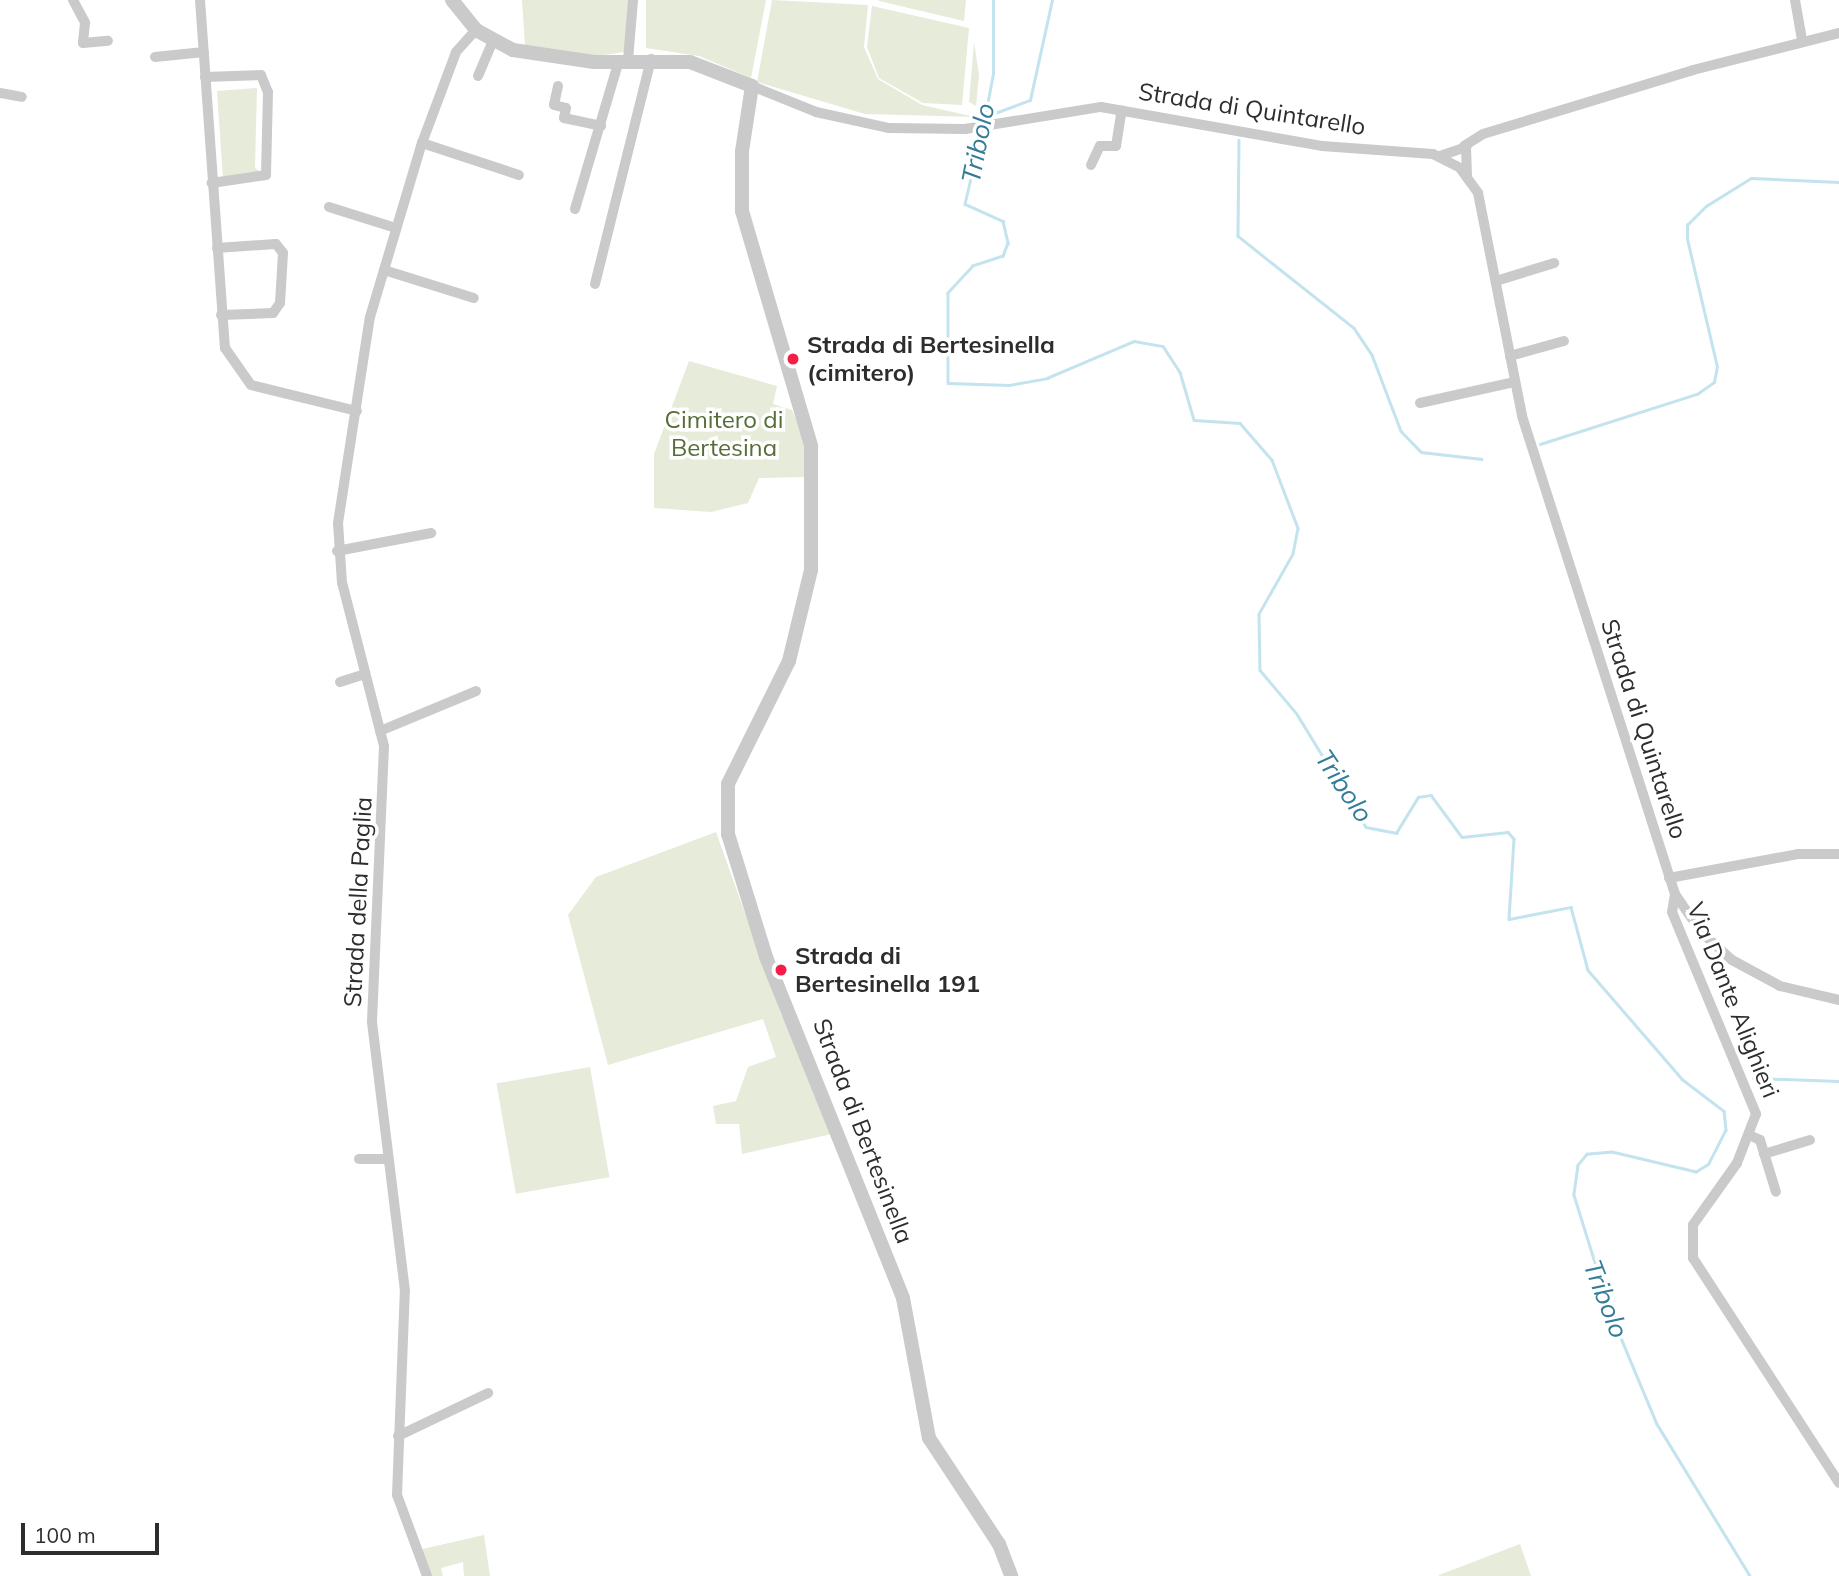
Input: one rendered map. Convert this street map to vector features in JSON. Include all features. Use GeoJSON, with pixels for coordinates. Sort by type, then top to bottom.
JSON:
{"type":"FeatureCollection","features":[{"type":"Feature","properties":{"kind":"street"},"geometry":{"type":"LineString","coordinates":[[74,0],[85,23],[83,43],[108,41]]}},
{"type":"Feature","properties":{"kind":"street"},"geometry":{"type":"LineString","coordinates":[[200,0],[225,348],[251,385],[357,411]]}},
{"type":"Feature","properties":{"kind":"street"},"geometry":{"type":"LineString","coordinates":[[453,0],[476,30],[493,40],[551,58],[651,59],[705,65],[752,86]]}},
{"type":"Feature","properties":{"kind":"street"},"geometry":{"type":"LineString","coordinates":[[575,209],[623,60],[634,0]]}},
{"type":"Feature","properties":{"kind":"street"},"geometry":{"type":"LineString","coordinates":[[1795,0],[1802,39]]}},
{"type":"Feature","properties":{"kind":"street","name":"Strada della Paglia"},"geometry":{"type":"LineString","coordinates":[[426,1576],[397,1495],[405,1291],[385,1159],[371,994],[386,777],[380,731],[362,675],[337,551],[370,317],[422,143],[456,52],[476,30]]}},
{"type":"Feature","properties":{"kind":"street"},"geometry":{"type":"LineString","coordinates":[[1440,156],[1483,134],[1802,39],[1839,33]]}},
{"type":"Feature","properties":{"kind":"street"},"geometry":{"type":"LineString","coordinates":[[478,76],[493,40]]}},
{"type":"Feature","properties":{"kind":"street"},"geometry":{"type":"LineString","coordinates":[[155,57],[204,52]]}},
{"type":"Feature","properties":{"kind":"street"},"geometry":{"type":"LineString","coordinates":[[595,284],[651,59]]}},
{"type":"Feature","properties":{"kind":"street"},"geometry":{"type":"LineString","coordinates":[[205,77],[261,75],[268,92],[266,175],[212,183]]}},
{"type":"Feature","properties":{"kind":"street"},"geometry":{"type":"LineString","coordinates":[[558,86],[554,105],[566,108],[564,118],[601,126]]}},
{"type":"Feature","properties":{"kind":"street","name":"Strada di Quintarello"},"geometry":{"type":"LineString","coordinates":[[752,86],[867,125],[983,126],[1079,108],[1122,110],[1310,144],[1440,156],[1467,175],[1478,193],[1514,382],[1675,894],[1701,932],[1732,960],[1780,986],[1839,1000]]}},
{"type":"Feature","properties":{"kind":"street","name":"Strada di Bertesinella"},"geometry":{"type":"LineString","coordinates":[[752,86],[741,151],[742,211],[811,446],[811,570],[789,661],[728,784],[728,834],[766,957],[899,1287],[929,1438],[999,1544],[1011,1576]]}},
{"type":"Feature","properties":{"kind":"street"},"geometry":{"type":"LineString","coordinates":[[0,93],[22,97]]}},
{"type":"Feature","properties":{"kind":"street","name":"Strada di Quintarello"},"geometry":{"type":"LineString","coordinates":[[1091,165],[1100,146],[1116,146],[1122,110]]}},
{"type":"Feature","properties":{"kind":"street"},"geometry":{"type":"LineString","coordinates":[[422,143],[519,175]]}},
{"type":"Feature","properties":{"kind":"street"},"geometry":{"type":"LineString","coordinates":[[1464,146],[1470,156],[1467,175]]}},
{"type":"Feature","properties":{"kind":"street"},"geometry":{"type":"LineString","coordinates":[[329,207],[396,228]]}},
{"type":"Feature","properties":{"kind":"street"},"geometry":{"type":"LineString","coordinates":[[217,248],[276,244],[283,253],[280,303],[273,313],[221,315]]}},
{"type":"Feature","properties":{"kind":"street"},"geometry":{"type":"LineString","coordinates":[[1496,281],[1554,262]]}},
{"type":"Feature","properties":{"kind":"street"},"geometry":{"type":"LineString","coordinates":[[384,270],[474,298]]}},
{"type":"Feature","properties":{"kind":"street"},"geometry":{"type":"LineString","coordinates":[[1510,356],[1564,341]]}},
{"type":"Feature","properties":{"kind":"street"},"geometry":{"type":"LineString","coordinates":[[1420,402],[1514,382]]}},
{"type":"Feature","properties":{"kind":"street"},"geometry":{"type":"LineString","coordinates":[[337,551],[431,533]]}},
{"type":"Feature","properties":{"kind":"street"},"geometry":{"type":"LineString","coordinates":[[340,682],[362,675]]}},
{"type":"Feature","properties":{"kind":"street"},"geometry":{"type":"LineString","coordinates":[[380,731],[476,691]]}},
{"type":"Feature","properties":{"kind":"street"},"geometry":{"type":"LineString","coordinates":[[1669,878],[1800,854],[1839,854]]}},
{"type":"Feature","properties":{"kind":"street","name":"Via Dante Alighieri"},"geometry":{"type":"LineString","coordinates":[[1675,894],[1672,912],[1754,1100],[1749,1135],[1693,1225],[1693,1258],[1839,1483]]}},
{"type":"Feature","properties":{"kind":"street"},"geometry":{"type":"LineString","coordinates":[[1749,1135],[1760,1140],[1776,1192]]}},
{"type":"Feature","properties":{"kind":"street"},"geometry":{"type":"LineString","coordinates":[[1764,1154],[1810,1140]]}},
{"type":"Feature","properties":{"kind":"street"},"geometry":{"type":"LineString","coordinates":[[359,1159],[385,1159]]}},
{"type":"Feature","properties":{"kind":"street"},"geometry":{"type":"LineString","coordinates":[[398,1436],[488,1393]]}},
{"type":"Feature","properties":{"kind":"green space"},"geometry":{"type":"Polygon","coordinates":[[[522,0],[637,0],[630,51],[598,56],[525,46],[522,0]]]}},
{"type":"Feature","properties":{"kind":"green space"},"geometry":{"type":"Polygon","coordinates":[[[646,0],[766,0],[751,78],[699,56],[646,48],[646,0]]]}},
{"type":"Feature","properties":{"kind":"green space"},"geometry":{"type":"Polygon","coordinates":[[[772,0],[868,5],[864,47],[878,79],[922,105],[975,117],[865,114],[757,82],[772,0]]]}},
{"type":"Feature","properties":{"kind":"green space"},"geometry":{"type":"Polygon","coordinates":[[[879,0],[966,0],[964,21],[879,1],[879,0]]]}},
{"type":"Feature","properties":{"kind":"green space"},"geometry":{"type":"Polygon","coordinates":[[[872,6],[969,28],[962,105],[923,103],[879,78],[867,47],[872,6]]]}},
{"type":"Feature","properties":{"kind":"green space"},"geometry":{"type":"Polygon","coordinates":[[[974,42],[979,75],[976,106],[969,102],[974,42]]]}},
{"type":"Feature","properties":{"kind":"green space"},"geometry":{"type":"Polygon","coordinates":[[[257,88],[255,168],[263,174],[223,179],[217,91],[257,88]]]}},
{"type":"Feature","properties":{"kind":"green space","name":"Cimitero di Bertesina"},"geometry":{"type":"Polygon","coordinates":[[[689,361],[777,386],[773,404],[792,410],[803,436],[806,477],[759,478],[748,503],[711,512],[654,508],[654,454],[689,361]]]}},
{"type":"Feature","properties":{"kind":"green space"},"geometry":{"type":"Polygon","coordinates":[[[716,832],[781,1014],[796,1030],[832,1134],[742,1154],[739,1124],[716,1124],[713,1106],[736,1101],[748,1067],[776,1057],[763,1019],[608,1065],[568,915],[596,877],[716,832]]]}},
{"type":"Feature","properties":{"kind":"green space"},"geometry":{"type":"Polygon","coordinates":[[[590,1067],[609,1177],[516,1194],[496,1083],[590,1067]]]}},
{"type":"Feature","properties":{"kind":"green space"},"geometry":{"type":"Polygon","coordinates":[[[484,1535],[490,1576],[464,1576],[463,1562],[441,1568],[443,1576],[429,1576],[418,1550],[484,1535]]]}},
{"type":"Feature","properties":{"kind":"green space"},"geometry":{"type":"Polygon","coordinates":[[[1520,1544],[1531,1576],[1439,1576],[1439,1575],[1520,1544]]]}},
{"type":"Feature","properties":{"kind":"waterway","name":"Tribolo"},"geometry":{"type":"LineString","coordinates":[[984,121],[993,74],[993,0]]}},
{"type":"Feature","properties":{"kind":"waterway"},"geometry":{"type":"LineString","coordinates":[[984,117],[1030,100],[1052,0]]}},
{"type":"Feature","properties":{"kind":"waterway","name":"Tribolo"},"geometry":{"type":"LineString","coordinates":[[982,131],[965,204],[1003,221],[1008,243],[1003,256],[973,266],[948,293],[948,383],[1009,385],[1047,378],[1134,341],[1163,346],[1180,372],[1194,420],[1240,423],[1272,460],[1298,528],[1293,554],[1259,614],[1260,670],[1297,714],[1366,827],[1396,833],[1418,797],[1431,795],[1462,837],[1508,832],[1514,839],[1509,919],[1571,907],[1588,970],[1682,1079],[1724,1111],[1726,1130],[1709,1164],[1696,1172],[1612,1152],[1587,1154],[1578,1165],[1574,1195],[1611,1314],[1657,1424],[1750,1576]]}},
{"type":"Feature","properties":{"kind":"waterway"},"geometry":{"type":"LineString","coordinates":[[1239,140],[1238,236],[1354,328],[1372,355],[1401,431],[1421,452],[1482,459]]}},
{"type":"Feature","properties":{"kind":"waterway"},"geometry":{"type":"LineString","coordinates":[[1540,444],[1697,394],[1714,382],[1717,367],[1687,239],[1687,225],[1706,206],[1751,178],[1839,182]]}},
{"type":"Feature","properties":{"kind":"waterway"},"geometry":{"type":"LineString","coordinates":[[1753,1078],[1839,1081]]}},
{"type":"Feature","properties":{"kind":"place","name":"Strada di Bertesinella (cimitero)"},"geometry":{"type":"Point","coordinates":[793,359]}},
{"type":"Feature","properties":{"kind":"place","name":"Strada di Bertesinella 191"},"geometry":{"type":"Point","coordinates":[781,970]}}]}
